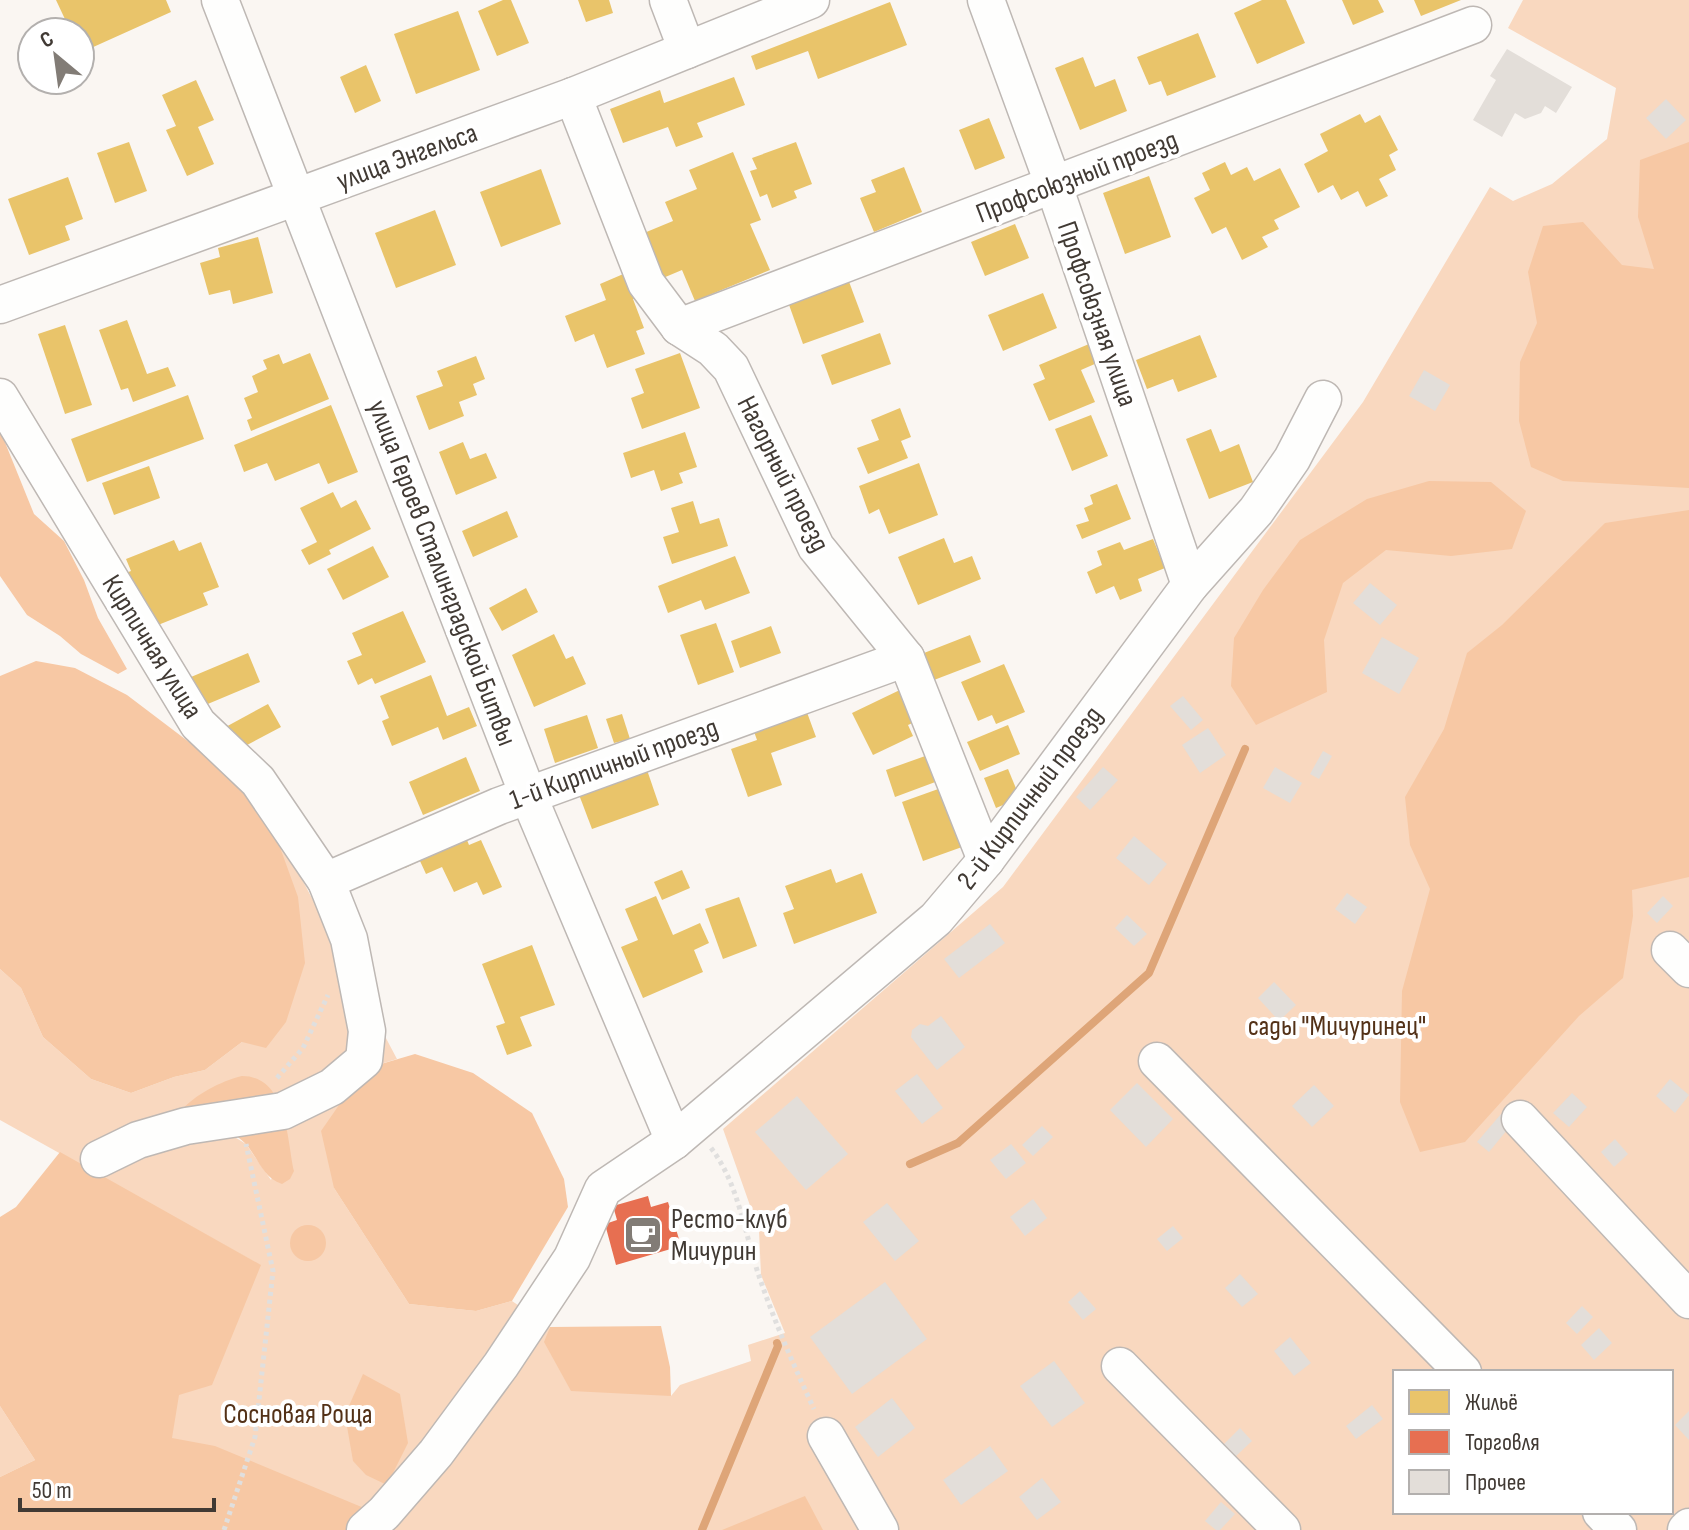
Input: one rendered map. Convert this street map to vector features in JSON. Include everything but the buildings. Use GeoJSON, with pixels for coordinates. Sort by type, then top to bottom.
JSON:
{"type":"FeatureCollection","features":[{"type":"Feature","properties":{"kind":"street","name":"улица Героев Сталинградской Битвы"},"geometry":{"type":"LineString","coordinates":[[220,0],[528,795],[692,1143]]}},
{"type":"Feature","properties":{"kind":"street"},"geometry":{"type":"LineString","coordinates":[[668,0],[687,50]]}},
{"type":"Feature","properties":{"kind":"street","name":"улица Энгельса"},"geometry":{"type":"LineString","coordinates":[[0,305],[573,96],[811,0]]}},
{"type":"Feature","properties":{"kind":"street","name":"Профсоюзная улица"},"geometry":{"type":"LineString","coordinates":[[986,0],[1054,186],[1190,585]]}},
{"type":"Feature","properties":{"kind":"street","name":"Профсоюзный проезд"},"geometry":{"type":"LineString","coordinates":[[679,327],[1473,25]]}},
{"type":"Feature","properties":{"kind":"street","name":"Нагорный проезд"},"geometry":{"type":"LineString","coordinates":[[573,96],[646,283],[679,327],[713,349],[731,368],[816,547],[906,658],[986,860]]}},
{"type":"Feature","properties":{"kind":"street","name":"Кирпичная улица"},"geometry":{"type":"LineString","coordinates":[[0,397],[198,724],[258,781],[326,881],[349,939],[367,1031],[364,1060],[332,1087],[283,1111],[243,1119]]}},
{"type":"Feature","properties":{"kind":"street","name":"2-й Кирпичный проезд"},"geometry":{"type":"LineString","coordinates":[[365,1530],[384,1513],[436,1453],[501,1365],[572,1258],[603,1189],[692,1143],[936,919],[986,860],[1190,585],[1256,511],[1292,459],[1323,399]]}},
{"type":"Feature","properties":{"kind":"street","name":"1-й Кирпичный проезд"},"geometry":{"type":"LineString","coordinates":[[326,881],[528,795],[906,658]]}},
{"type":"Feature","properties":{"kind":"street"},"geometry":{"type":"LineString","coordinates":[[1157,1061],[1461,1370]]}},
{"type":"Feature","properties":{"kind":"street"},"geometry":{"type":"LineString","coordinates":[[99,1159],[138,1140],[174,1129],[243,1119]]}},
{"type":"Feature","properties":{"kind":"street"},"geometry":{"type":"LineString","coordinates":[[1520,1119],[1689,1300]]}},
{"type":"Feature","properties":{"kind":"street"},"geometry":{"type":"LineString","coordinates":[[1120,1366],[1282,1530]]}},
{"type":"Feature","properties":{"kind":"street"},"geometry":{"type":"LineString","coordinates":[[826,1436],[880,1530]]}},
{"type":"Feature","properties":{"kind":"street"},"geometry":{"type":"LineString","coordinates":[[1603,1514],[1618,1530]]}},
{"type":"Feature","properties":{"kind":"path"},"geometry":{"type":"LineString","coordinates":[[273,1083],[303,1048],[333,982]]}},
{"type":"Feature","properties":{"kind":"path"},"geometry":{"type":"LineString","coordinates":[[224,1530],[255,1437],[273,1271],[249,1167],[243,1119]]}},
{"type":"Feature","properties":{"kind":"path"},"geometry":{"type":"LineString","coordinates":[[692,1143],[724,1165],[764,1291],[826,1436]]}},
{"type":"Feature","properties":{"kind":"green space","name":"сады \"Мичуринец\""},"geometry":{"type":"Polygon","coordinates":[[[1523,0],[1689,0],[1689,1530],[0,1530],[260,1265],[0,1120],[0,969],[21,988],[43,1037],[91,1079],[131,1093],[174,1077],[205,1070],[242,1042],[269,817],[397,1059],[364,1069],[334,1188],[409,1304],[476,1311],[512,1301],[550,1327],[545,1343],[671,1396],[680,1385],[751,1361],[748,1345],[785,1333],[761,1275],[759,1231],[723,1129],[1003,887],[1363,402],[1490,187],[1513,201],[1552,184],[1607,139],[1616,88],[1508,28],[1523,0]],[[286,1123],[228,1133],[246,1144],[271,1180],[287,1140],[286,1123]]]}},
{"type":"Feature","properties":{"kind":"green space"},"geometry":{"type":"Polygon","coordinates":[[[0,1406],[35,1460],[0,1477],[0,1406]]]}},
{"type":"Feature","properties":{"kind":"shaded area"},"geometry":{"type":"Polygon","coordinates":[[[1689,142],[1689,488],[1563,481],[1531,467],[1519,421],[1520,362],[1537,323],[1528,272],[1543,226],[1583,222],[1622,265],[1654,269],[1638,217],[1640,160],[1689,142]]]}},
{"type":"Feature","properties":{"kind":"shaded area"},"geometry":{"type":"Polygon","coordinates":[[[0,430],[34,514],[64,541],[84,580],[98,618],[127,669],[118,674],[81,654],[27,615],[0,576],[0,430]]]}},
{"type":"Feature","properties":{"kind":"shaded area"},"geometry":{"type":"Polygon","coordinates":[[[1429,481],[1491,482],[1526,511],[1512,549],[1451,556],[1386,550],[1343,583],[1324,640],[1327,692],[1256,725],[1231,686],[1234,638],[1263,590],[1300,540],[1367,499],[1429,481]]]}},
{"type":"Feature","properties":{"kind":"shaded area"},"geometry":{"type":"Polygon","coordinates":[[[1689,510],[1689,877],[1632,890],[1633,916],[1623,978],[1579,1016],[1465,1142],[1420,1152],[1400,1102],[1402,991],[1430,889],[1410,845],[1405,797],[1444,729],[1467,653],[1502,625],[1605,523],[1689,510]]]}},
{"type":"Feature","properties":{"kind":"shaded area"},"geometry":{"type":"Polygon","coordinates":[[[36,661],[75,668],[127,695],[222,767],[269,817],[298,897],[305,963],[286,1022],[266,1048],[242,1042],[205,1070],[174,1077],[131,1093],[91,1079],[43,1037],[21,988],[0,969],[0,676],[36,661]]]}},
{"type":"Feature","properties":{"kind":"shaded area"},"geometry":{"type":"Polygon","coordinates":[[[415,1054],[473,1073],[532,1113],[564,1179],[568,1207],[512,1301],[476,1311],[409,1304],[334,1188],[321,1131],[364,1069],[415,1054]]]}},
{"type":"Feature","properties":{"kind":"shaded area"},"geometry":{"type":"Polygon","coordinates":[[[242,1076],[257,1079],[268,1086],[282,1112],[294,1171],[290,1179],[282,1184],[263,1170],[239,1138],[180,1112],[208,1090],[242,1076]]]}},
{"type":"Feature","properties":{"kind":"shaded area"},"geometry":{"type":"Polygon","coordinates":[[[60,1152],[261,1265],[212,1385],[179,1395],[172,1438],[215,1446],[376,1513],[356,1530],[0,1530],[0,1477],[35,1460],[0,1406],[0,1217],[16,1207],[60,1152]]]}},
{"type":"Feature","properties":{"kind":"shaded area"},"geometry":{"type":"Polygon","coordinates":[[[308,1225],[321,1230],[326,1243],[321,1256],[308,1261],[295,1256],[290,1243],[295,1230],[308,1225]]]}},
{"type":"Feature","properties":{"kind":"shaded area"},"geometry":{"type":"Polygon","coordinates":[[[661,1326],[670,1367],[671,1396],[571,1391],[544,1342],[550,1327],[661,1326]]]}},
{"type":"Feature","properties":{"kind":"shaded area"},"geometry":{"type":"Polygon","coordinates":[[[363,1374],[400,1394],[408,1443],[387,1485],[366,1475],[353,1461],[345,1415],[363,1374]]]}},
{"type":"Feature","properties":{"kind":"shaded area"},"geometry":{"type":"Polygon","coordinates":[[[805,1496],[823,1530],[722,1530],[805,1496]]]}},
{"type":"Feature","properties":{"kind":"waterway"},"geometry":{"type":"LineString","coordinates":[[910,1164],[958,1143],[1149,973],[1245,749]]}},
{"type":"Feature","properties":{"kind":"waterway"},"geometry":{"type":"LineString","coordinates":[[702,1530],[777,1343]]}},
{"type":"Feature","properties":{"kind":"place","name":"Ресто-клуб Мичурин"},"geometry":{"type":"Point","coordinates":[643,1235]}},
{"type":"Feature","properties":{"kind":"park label","name":"Сосновая Роща"},"geometry":{"type":"Point","coordinates":[298,1414]}}]}
